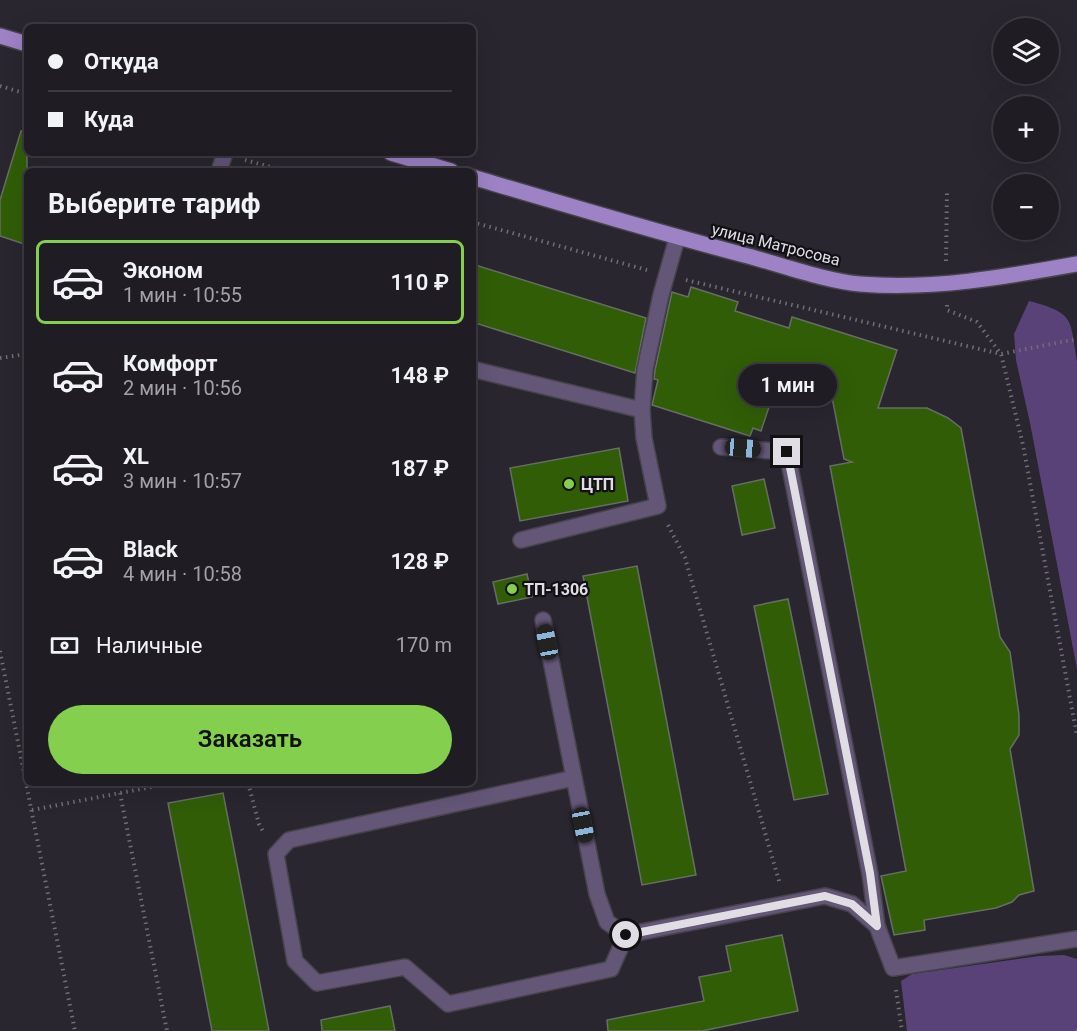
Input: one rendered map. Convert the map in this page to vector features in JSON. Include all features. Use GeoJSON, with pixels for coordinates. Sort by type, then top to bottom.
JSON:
{"type":"FeatureCollection","features":[{"type":"Feature","properties":{"kind":"main road"},"geometry":{"type":"LineString","coordinates":[[0,36],[24,43]]}},
{"type":"Feature","properties":{"kind":"main road"},"geometry":{"type":"LineString","coordinates":[[401,156],[441,168]]}},
{"type":"Feature","properties":{"kind":"main road","name":"улица Матросова"},"geometry":{"type":"LineString","coordinates":[[476,178],[677,238],[856,283],[895,286],[946,284],[999,279],[1077,264]]}},
{"type":"Feature","properties":{"kind":"lane"},"geometry":{"type":"LineString","coordinates":[[521,540],[658,506],[644,438],[642,410],[645,369],[677,238]]}},
{"type":"Feature","properties":{"kind":"lane"},"geometry":{"type":"LineString","coordinates":[[476,370],[642,410]]}},
{"type":"Feature","properties":{"kind":"lane"},"geometry":{"type":"LineString","coordinates":[[721,447],[787,452],[870,873],[877,926],[893,968],[1077,939]]}},
{"type":"Feature","properties":{"kind":"lane"},"geometry":{"type":"LineString","coordinates":[[543,620],[597,894],[607,922],[626,935],[825,896],[852,904],[877,926]]}},
{"type":"Feature","properties":{"kind":"lane"},"geometry":{"type":"LineString","coordinates":[[574,778],[289,840],[276,854],[295,961],[317,983],[405,967],[448,1004],[611,969],[626,935]]}},
{"type":"Feature","properties":{"kind":"path"},"geometry":{"type":"LineString","coordinates":[[0,86],[24,93]]}},
{"type":"Feature","properties":{"kind":"path"},"geometry":{"type":"LineString","coordinates":[[232,156],[275,168]]}},
{"type":"Feature","properties":{"kind":"path"},"geometry":{"type":"LineString","coordinates":[[476,223],[667,275],[1001,354],[1077,339]]}},
{"type":"Feature","properties":{"kind":"path"},"geometry":{"type":"LineString","coordinates":[[0,358],[24,354]]}},
{"type":"Feature","properties":{"kind":"path"},"geometry":{"type":"LineString","coordinates":[[1001,354],[1023,445],[1077,736]]}},
{"type":"Feature","properties":{"kind":"path"},"geometry":{"type":"LineString","coordinates":[[658,506],[685,558],[786,904]]}},
{"type":"Feature","properties":{"kind":"path"},"geometry":{"type":"LineString","coordinates":[[0,651],[24,770]]}},
{"type":"Feature","properties":{"kind":"path"},"geometry":{"type":"LineString","coordinates":[[27,786],[75,1031]]}},
{"type":"Feature","properties":{"kind":"path"},"geometry":{"type":"LineString","coordinates":[[32,810],[156,786]]}},
{"type":"Feature","properties":{"kind":"path"},"geometry":{"type":"LineString","coordinates":[[249,786],[259,824],[276,854]]}},
{"type":"Feature","properties":{"kind":"path"},"geometry":{"type":"LineString","coordinates":[[120,793],[167,1031]]}},
{"type":"Feature","properties":{"kind":"path"},"geometry":{"type":"LineString","coordinates":[[893,968],[902,1031]]}},
{"type":"Feature","properties":{"kind":"shaded area"},"geometry":{"type":"Polygon","coordinates":[[[1029,301],[1055,310],[1068,320],[1077,361],[1077,669],[1016,360],[1014,334],[1029,301]]]}},
{"type":"Feature","properties":{"kind":"shaded area"},"geometry":{"type":"Polygon","coordinates":[[[1064,955],[1077,959],[1077,1031],[907,1031],[901,981],[912,974],[1039,956],[1064,955]]]}},
{"type":"Feature","properties":{"kind":"building"},"geometry":{"type":"Polygon","coordinates":[[[21,131],[24,132],[24,156],[27,156],[27,168],[24,168],[24,244],[0,236],[0,200],[21,131]]]}},
{"type":"Feature","properties":{"kind":"building"},"geometry":{"type":"Polygon","coordinates":[[[476,265],[646,318],[635,373],[476,323],[476,265]]]}},
{"type":"Feature","properties":{"kind":"building"},"geometry":{"type":"Polygon","coordinates":[[[691,287],[738,302],[735,311],[789,328],[792,317],[897,350],[878,408],[927,408],[948,418],[961,428],[1000,637],[1010,652],[1019,715],[1019,735],[1010,749],[1034,891],[1019,895],[1012,902],[996,908],[924,920],[925,930],[894,935],[881,876],[906,871],[830,466],[852,462],[844,459],[832,397],[778,380],[761,431],[753,428],[750,436],[652,405],[658,380],[654,379],[655,370],[672,292],[688,297],[691,287]]]}},
{"type":"Feature","properties":{"kind":"building","name":"ЦТП"},"geometry":{"type":"Polygon","coordinates":[[[619,448],[628,501],[520,521],[510,468],[619,448]]]}},
{"type":"Feature","properties":{"kind":"building"},"geometry":{"type":"Polygon","coordinates":[[[764,479],[775,528],[742,535],[732,486],[764,479]]]}},
{"type":"Feature","properties":{"kind":"building"},"geometry":{"type":"Polygon","coordinates":[[[637,566],[696,875],[642,885],[583,576],[637,566]]]}},
{"type":"Feature","properties":{"kind":"building","name":"ТП-1306"},"geometry":{"type":"Polygon","coordinates":[[[527,574],[532,597],[498,604],[493,582],[527,574]]]}},
{"type":"Feature","properties":{"kind":"building"},"geometry":{"type":"Polygon","coordinates":[[[788,599],[828,794],[794,800],[754,606],[788,599]]]}},
{"type":"Feature","properties":{"kind":"building"},"geometry":{"type":"Polygon","coordinates":[[[223,793],[269,1031],[212,1031],[168,803],[223,793]]]}},
{"type":"Feature","properties":{"kind":"building"},"geometry":{"type":"Polygon","coordinates":[[[782,935],[798,1011],[702,1031],[608,1031],[607,1020],[704,1001],[699,977],[731,971],[726,946],[782,935]]]}},
{"type":"Feature","properties":{"kind":"building"},"geometry":{"type":"Polygon","coordinates":[[[390,1006],[395,1031],[322,1031],[321,1020],[390,1006]]]}},
{"type":"Feature","properties":{"kind":"place","name":"ЦТП"},"geometry":{"type":"Point","coordinates":[569,484]}},
{"type":"Feature","properties":{"kind":"place","name":"ТП-1306"},"geometry":{"type":"Point","coordinates":[512,589]}},
{"type":"Feature","properties":{"kind":"route"},"geometry":{"type":"LineString","coordinates":[[626,935],[825,896],[852,904],[877,926],[870,873],[787,452]]}}]}
